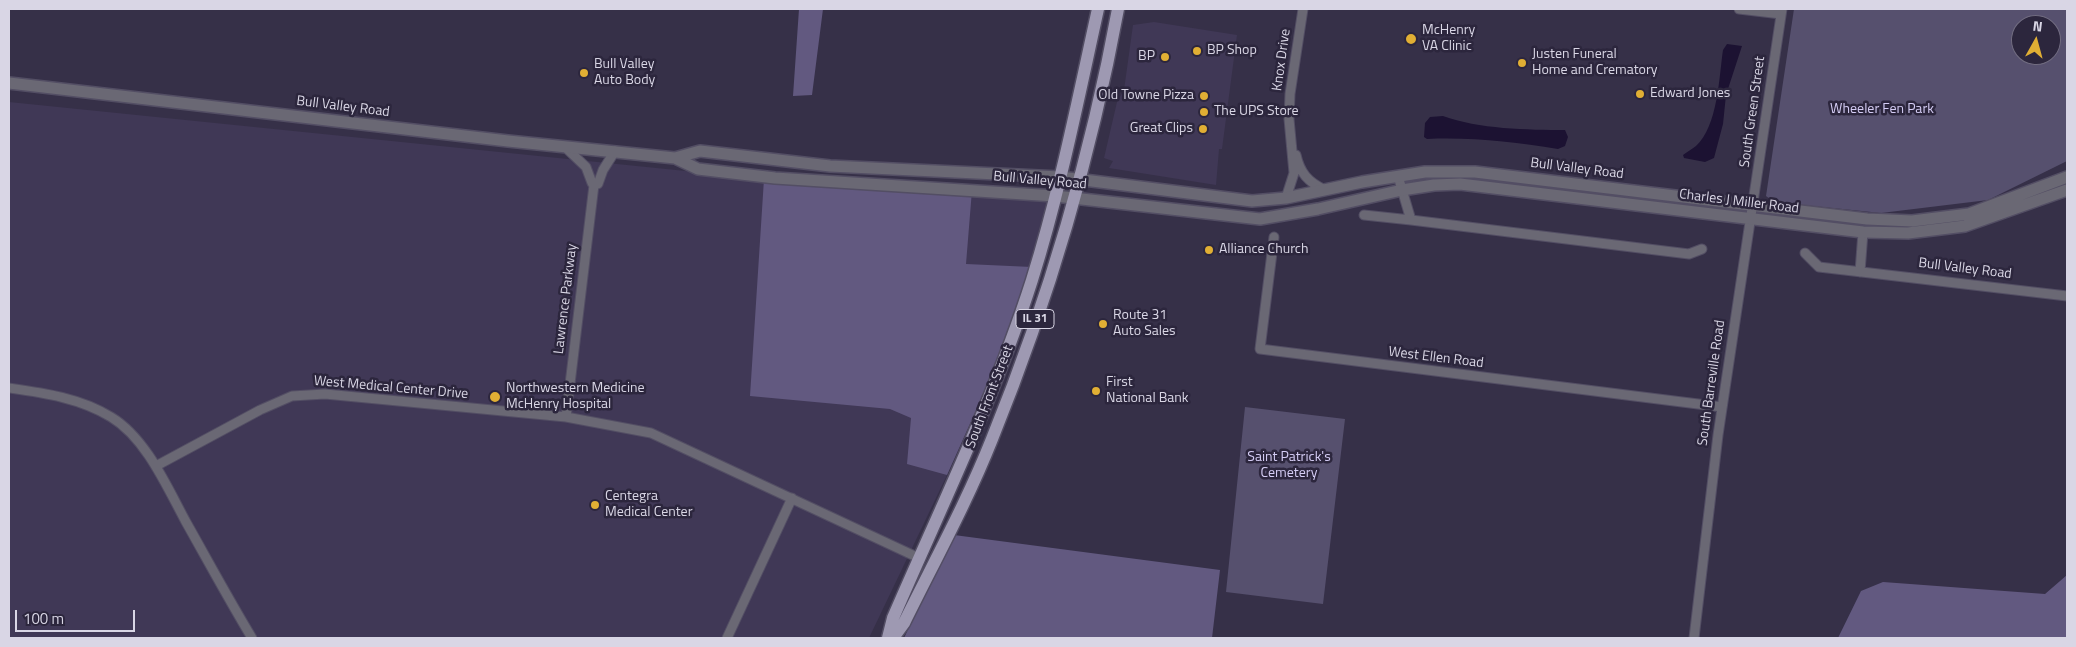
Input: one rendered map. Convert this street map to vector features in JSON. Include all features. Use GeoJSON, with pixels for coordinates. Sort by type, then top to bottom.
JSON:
{"type":"FeatureCollection","features":[{"type":"Feature","properties":{"kind":"main road","name":"South Front Street"},"geometry":{"type":"LineString","coordinates":[[888,638],[893,618],[960,466],[1011,338],[1032,279],[1060,177],[1098,9]]}},
{"type":"Feature","properties":{"kind":"main road","name":"South Front Street"},"geometry":{"type":"LineString","coordinates":[[893,638],[904,623],[958,516],[992,440],[1056,263],[1079,179],[1118,9]]}},
{"type":"Feature","properties":{"kind":"street","name":"Knox Drive"},"geometry":{"type":"LineString","coordinates":[[1286,198],[1293,178],[1289,119],[1290,94],[1303,9]]}},
{"type":"Feature","properties":{"kind":"street"},"geometry":{"type":"LineString","coordinates":[[1739,9],[1782,11]]}},
{"type":"Feature","properties":{"kind":"street","name":"South Green Street"},"geometry":{"type":"LineString","coordinates":[[1751,219],[1782,11]]}},
{"type":"Feature","properties":{"kind":"street","name":"Bull Valley Road"},"geometry":{"type":"LineString","coordinates":[[9,83],[675,158],[698,169],[774,178],[1055,196],[1260,219],[1318,210],[1402,190]]}},
{"type":"Feature","properties":{"kind":"street"},"geometry":{"type":"LineString","coordinates":[[564,146],[586,167],[594,185]]}},
{"type":"Feature","properties":{"kind":"street","name":"Knox Drive"},"geometry":{"type":"LineString","coordinates":[[1292,146],[1305,177],[1325,190]]}},
{"type":"Feature","properties":{"kind":"street","name":"Bull Valley Road"},"geometry":{"type":"LineString","coordinates":[[675,158],[700,151],[830,166],[1060,177],[1252,201],[1286,198],[1425,172],[1475,172],[1753,205]]}},
{"type":"Feature","properties":{"kind":"street","name":"Lawrence Parkway"},"geometry":{"type":"LineString","coordinates":[[566,417],[594,185],[598,184],[603,170],[615,152]]}},
{"type":"Feature","properties":{"kind":"street"},"geometry":{"type":"LineString","coordinates":[[1398,176],[1411,220]]}},
{"type":"Feature","properties":{"kind":"street","name":"Charles J Miller Road"},"geometry":{"type":"LineString","coordinates":[[1753,205],[1868,220],[1912,221],[1969,214],[2067,177]]}},
{"type":"Feature","properties":{"kind":"street","name":"Charles J Miller Road"},"geometry":{"type":"LineString","coordinates":[[1402,190],[1434,185],[1460,184],[1863,232],[1908,233],[1965,226],[2067,190]]}},
{"type":"Feature","properties":{"kind":"street"},"geometry":{"type":"LineString","coordinates":[[1364,214],[1689,254],[1702,250]]}},
{"type":"Feature","properties":{"kind":"street","name":"South Barreville Road"},"geometry":{"type":"LineString","coordinates":[[1694,638],[1722,407],[1751,219]]}},
{"type":"Feature","properties":{"kind":"street"},"geometry":{"type":"LineString","coordinates":[[1860,272],[1863,232]]}},
{"type":"Feature","properties":{"kind":"street","name":"West Ellen Road"},"geometry":{"type":"LineString","coordinates":[[1274,237],[1260,350],[1722,407]]}},
{"type":"Feature","properties":{"kind":"street","name":"Bull Valley Road"},"geometry":{"type":"LineString","coordinates":[[1805,253],[1819,267],[2067,296]]}},
{"type":"Feature","properties":{"kind":"street"},"geometry":{"type":"LineString","coordinates":[[9,388],[56,395],[112,417],[132,435],[156,466],[252,638]]}},
{"type":"Feature","properties":{"kind":"street","name":"West Medical Center Drive"},"geometry":{"type":"LineString","coordinates":[[156,466],[260,410],[292,396],[325,394],[566,417],[651,433],[919,558]]}},
{"type":"Feature","properties":{"kind":"street"},"geometry":{"type":"LineString","coordinates":[[727,638],[792,498]]}},
{"type":"Feature","properties":{"kind":"shaded area"},"geometry":{"type":"Polygon","coordinates":[[[799,9],[823,9],[812,95],[793,96],[799,9]]]}},
{"type":"Feature","properties":{"kind":"shaded area"},"geometry":{"type":"Polygon","coordinates":[[[1154,22],[1237,35],[1222,149],[1219,149],[1216,185],[1109,168],[1113,161],[1104,158],[1117,102],[1124,90],[1133,25],[1154,22]]]}},
{"type":"Feature","properties":{"kind":"shaded area"},"geometry":{"type":"Polygon","coordinates":[[[1727,44],[1742,46],[1726,95],[1723,124],[1714,158],[1705,162],[1684,158],[1683,155],[1696,146],[1709,126],[1716,101],[1723,50],[1727,44]]]}},
{"type":"Feature","properties":{"kind":"shaded area","name":"Northwestern Medicine McHenry Hospital"},"geometry":{"type":"Polygon","coordinates":[[[9,102],[764,179],[1055,199],[1017,319],[947,475],[869,638],[9,638],[9,102]]]}},
{"type":"Feature","properties":{"kind":"shaded area"},"geometry":{"type":"Polygon","coordinates":[[[1443,116],[1487,126],[1565,130],[1568,137],[1565,146],[1558,149],[1493,141],[1427,139],[1424,137],[1425,123],[1430,117],[1443,116]]]}},
{"type":"Feature","properties":{"kind":"shaded area"},"geometry":{"type":"Polygon","coordinates":[[[764,179],[972,190],[966,264],[1032,267],[1017,319],[947,475],[907,464],[911,418],[890,409],[750,396],[764,179]]]}},
{"type":"Feature","properties":{"kind":"shaded area"},"geometry":{"type":"Polygon","coordinates":[[[954,535],[1220,570],[1212,638],[904,638],[954,535]]]}},
{"type":"Feature","properties":{"kind":"shaded area"},"geometry":{"type":"Polygon","coordinates":[[[2067,575],[2067,638],[1838,638],[1861,591],[1883,582],[2045,594],[2067,575]]]}},
{"type":"Feature","properties":{"kind":"green space","name":"Wheeler Fen Park"},"geometry":{"type":"Polygon","coordinates":[[[1794,9],[2067,9],[2067,161],[1988,200],[1881,213],[1774,202],[1766,196],[1794,9]]]}},
{"type":"Feature","properties":{"kind":"green space","name":"Saint Patrick's Cemetery"},"geometry":{"type":"Polygon","coordinates":[[[1245,407],[1345,419],[1323,604],[1226,592],[1245,407]]]}},
{"type":"Feature","properties":{"kind":"place","name":"McHenry VA Clinic"},"geometry":{"type":"Point","coordinates":[1411,39]}},
{"type":"Feature","properties":{"kind":"place","name":"BP Shop"},"geometry":{"type":"Point","coordinates":[1197,51]}},
{"type":"Feature","properties":{"kind":"place","name":"BP"},"geometry":{"type":"Point","coordinates":[1165,57]}},
{"type":"Feature","properties":{"kind":"place","name":"Justen Funeral Home and Crematory"},"geometry":{"type":"Point","coordinates":[1522,63]}},
{"type":"Feature","properties":{"kind":"place","name":"Bull Valley Auto Body"},"geometry":{"type":"Point","coordinates":[584,73]}},
{"type":"Feature","properties":{"kind":"place","name":"Edward Jones"},"geometry":{"type":"Point","coordinates":[1640,94]}},
{"type":"Feature","properties":{"kind":"place","name":"Old Towne Pizza"},"geometry":{"type":"Point","coordinates":[1204,96]}},
{"type":"Feature","properties":{"kind":"place","name":"The UPS Store"},"geometry":{"type":"Point","coordinates":[1204,112]}},
{"type":"Feature","properties":{"kind":"place","name":"Great Clips"},"geometry":{"type":"Point","coordinates":[1203,129]}},
{"type":"Feature","properties":{"kind":"place","name":"Alliance Church"},"geometry":{"type":"Point","coordinates":[1209,250]}},
{"type":"Feature","properties":{"kind":"place","name":"Route 31 Auto Sales"},"geometry":{"type":"Point","coordinates":[1103,324]}},
{"type":"Feature","properties":{"kind":"place","name":"First National Bank"},"geometry":{"type":"Point","coordinates":[1096,391]}},
{"type":"Feature","properties":{"kind":"place","name":"Northwestern Medicine McHenry Hospital"},"geometry":{"type":"Point","coordinates":[495,397]}},
{"type":"Feature","properties":{"kind":"place","name":"Centegra Medical Center"},"geometry":{"type":"Point","coordinates":[595,505]}}]}
